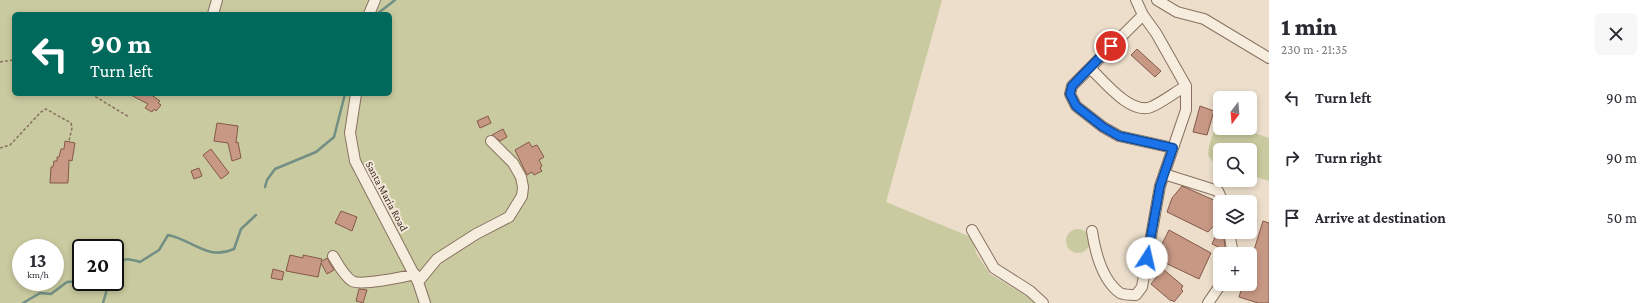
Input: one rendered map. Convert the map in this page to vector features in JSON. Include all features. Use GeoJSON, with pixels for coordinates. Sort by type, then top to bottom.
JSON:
{"type":"FeatureCollection","features":[{"type":"Feature","properties":{"kind":"street"},"geometry":{"type":"LineString","coordinates":[[214,12],[217,0]]}},
{"type":"Feature","properties":{"kind":"street"},"geometry":{"type":"LineString","coordinates":[[370,12],[375,0]]}},
{"type":"Feature","properties":{"kind":"street"},"geometry":{"type":"LineString","coordinates":[[1092,231],[1095,252],[1110,282],[1121,294],[1136,295],[1142,287],[1160,186],[1186,110],[1186,86],[1156,32],[1143,15],[1136,0]]}},
{"type":"Feature","properties":{"kind":"street"},"geometry":{"type":"LineString","coordinates":[[1158,0],[1177,12],[1204,19],[1269,58]]}},
{"type":"Feature","properties":{"kind":"street"},"geometry":{"type":"LineString","coordinates":[[1143,15],[1072,86],[1070,94],[1076,106],[1103,127],[1119,136],[1173,148]]}},
{"type":"Feature","properties":{"kind":"street"},"geometry":{"type":"LineString","coordinates":[[1090,68],[1130,105],[1142,108],[1150,107],[1186,86]]}},
{"type":"Feature","properties":{"kind":"street","name":"Santa Maria Road"},"geometry":{"type":"LineString","coordinates":[[356,96],[350,133],[355,161],[417,278],[425,303]]}},
{"type":"Feature","properties":{"kind":"street"},"geometry":{"type":"LineString","coordinates":[[333,256],[349,278],[356,282],[417,278],[437,259],[476,234],[509,217],[522,196],[522,177],[513,163],[491,141]]}},
{"type":"Feature","properties":{"kind":"street"},"geometry":{"type":"LineString","coordinates":[[1164,174],[1218,191],[1220,195]]}},
{"type":"Feature","properties":{"kind":"street"},"geometry":{"type":"LineString","coordinates":[[972,230],[994,268],[1030,291],[1043,303]]}},
{"type":"Feature","properties":{"kind":"street"},"geometry":{"type":"LineString","coordinates":[[1208,303],[1216,291]]}},
{"type":"Feature","properties":{"kind":"path"},"geometry":{"type":"LineString","coordinates":[[0,62],[12,60]]}},
{"type":"Feature","properties":{"kind":"path"},"geometry":{"type":"LineString","coordinates":[[94,96],[129,117]]}},
{"type":"Feature","properties":{"kind":"path"},"geometry":{"type":"LineString","coordinates":[[0,148],[10,145],[41,112],[46,109],[71,124],[72,128],[69,140]]}},
{"type":"Feature","properties":{"kind":"green space"},"geometry":{"type":"Polygon","coordinates":[[[0,0],[942,0],[886,202],[973,238],[976,253],[990,274],[1038,303],[0,303],[0,0]]]}},
{"type":"Feature","properties":{"kind":"green space"},"geometry":{"type":"Polygon","coordinates":[[[1213,134],[1257,134],[1269,138],[1269,181],[1257,177],[1257,143],[1213,143],[1213,162],[1208,155],[1213,134]]]}},
{"type":"Feature","properties":{"kind":"green space"},"geometry":{"type":"Polygon","coordinates":[[[1078,229],[1087,232],[1090,241],[1087,250],[1078,253],[1069,250],[1066,241],[1069,232],[1078,229]]]}},
{"type":"Feature","properties":{"kind":"building"},"geometry":{"type":"Polygon","coordinates":[[[1137,49],[1161,71],[1155,77],[1131,55],[1137,49]]]}},
{"type":"Feature","properties":{"kind":"building"},"geometry":{"type":"Polygon","coordinates":[[[133,96],[153,96],[160,101],[158,103],[161,105],[156,111],[154,109],[152,112],[145,108],[148,104],[133,96]]]}},
{"type":"Feature","properties":{"kind":"building"},"geometry":{"type":"Polygon","coordinates":[[[1200,106],[1213,111],[1207,135],[1193,132],[1200,106]]]}},
{"type":"Feature","properties":{"kind":"building"},"geometry":{"type":"Polygon","coordinates":[[[488,116],[491,123],[480,128],[477,121],[488,116]]]}},
{"type":"Feature","properties":{"kind":"building"},"geometry":{"type":"Polygon","coordinates":[[[217,123],[238,126],[236,143],[238,142],[241,158],[232,161],[228,143],[214,141],[217,123]]]}},
{"type":"Feature","properties":{"kind":"building"},"geometry":{"type":"Polygon","coordinates":[[[503,129],[507,137],[500,141],[492,135],[503,129]]]}},
{"type":"Feature","properties":{"kind":"building"},"geometry":{"type":"Polygon","coordinates":[[[65,141],[75,143],[72,161],[69,160],[68,183],[50,183],[51,167],[53,167],[54,161],[57,161],[57,157],[59,157],[61,149],[64,149],[65,141]]]}},
{"type":"Feature","properties":{"kind":"building"},"geometry":{"type":"Polygon","coordinates":[[[529,142],[532,147],[537,145],[544,157],[539,160],[542,166],[540,168],[542,171],[534,175],[532,172],[527,175],[515,150],[529,142]]]}},
{"type":"Feature","properties":{"kind":"building"},"geometry":{"type":"Polygon","coordinates":[[[211,149],[229,173],[221,179],[203,155],[211,149]]]}},
{"type":"Feature","properties":{"kind":"building"},"geometry":{"type":"Polygon","coordinates":[[[199,168],[202,176],[194,179],[191,171],[199,168]]]}},
{"type":"Feature","properties":{"kind":"building"},"geometry":{"type":"Polygon","coordinates":[[[1182,186],[1213,200],[1213,227],[1208,232],[1167,212],[1172,198],[1182,186]]]}},
{"type":"Feature","properties":{"kind":"building"},"geometry":{"type":"Polygon","coordinates":[[[341,211],[357,217],[352,231],[335,223],[341,211]]]}},
{"type":"Feature","properties":{"kind":"building"},"geometry":{"type":"Polygon","coordinates":[[[1263,221],[1269,223],[1269,303],[1258,303],[1239,297],[1241,291],[1257,291],[1257,247],[1255,247],[1263,221]]]}},
{"type":"Feature","properties":{"kind":"building"},"geometry":{"type":"Polygon","coordinates":[[[1169,230],[1211,253],[1199,279],[1155,258],[1169,230]]]}},
{"type":"Feature","properties":{"kind":"building"},"geometry":{"type":"Polygon","coordinates":[[[1214,239],[1224,239],[1225,246],[1219,247],[1212,244],[1214,239]]]}},
{"type":"Feature","properties":{"kind":"building"},"geometry":{"type":"Polygon","coordinates":[[[290,255],[303,258],[303,255],[322,259],[321,262],[327,258],[334,270],[327,274],[321,263],[318,277],[286,271],[290,255]]]}},
{"type":"Feature","properties":{"kind":"building"},"geometry":{"type":"Polygon","coordinates":[[[273,269],[284,272],[282,280],[271,278],[273,269]]]}},
{"type":"Feature","properties":{"kind":"building"},"geometry":{"type":"Polygon","coordinates":[[[1163,269],[1183,286],[1181,289],[1183,291],[1174,302],[1151,284],[1163,269]]]}},
{"type":"Feature","properties":{"kind":"building"},"geometry":{"type":"Polygon","coordinates":[[[359,289],[367,290],[363,303],[356,301],[359,289]]]}},
{"type":"Feature","properties":{"kind":"waterway"},"geometry":{"type":"LineString","coordinates":[[380,12],[395,0]]}},
{"type":"Feature","properties":{"kind":"waterway"},"geometry":{"type":"LineString","coordinates":[[265,187],[267,180],[275,169],[316,152],[334,137],[344,96]]}},
{"type":"Feature","properties":{"kind":"waterway"},"geometry":{"type":"LineString","coordinates":[[124,260],[127,259],[140,262],[159,250],[168,235],[216,253],[234,249],[241,229],[256,215]]}},
{"type":"Feature","properties":{"kind":"waterway"},"geometry":{"type":"LineString","coordinates":[[23,303],[40,293],[51,294],[67,282],[72,282]]}},
{"type":"Feature","properties":{"kind":"waterway"},"geometry":{"type":"LineString","coordinates":[[103,303],[106,291]]}},
{"type":"Feature","properties":{"kind":"route"},"geometry":{"type":"LineString","coordinates":[[1111,46],[1072,86],[1070,94],[1076,106],[1103,127],[1119,136],[1173,148],[1160,186],[1147,258]]}}]}
